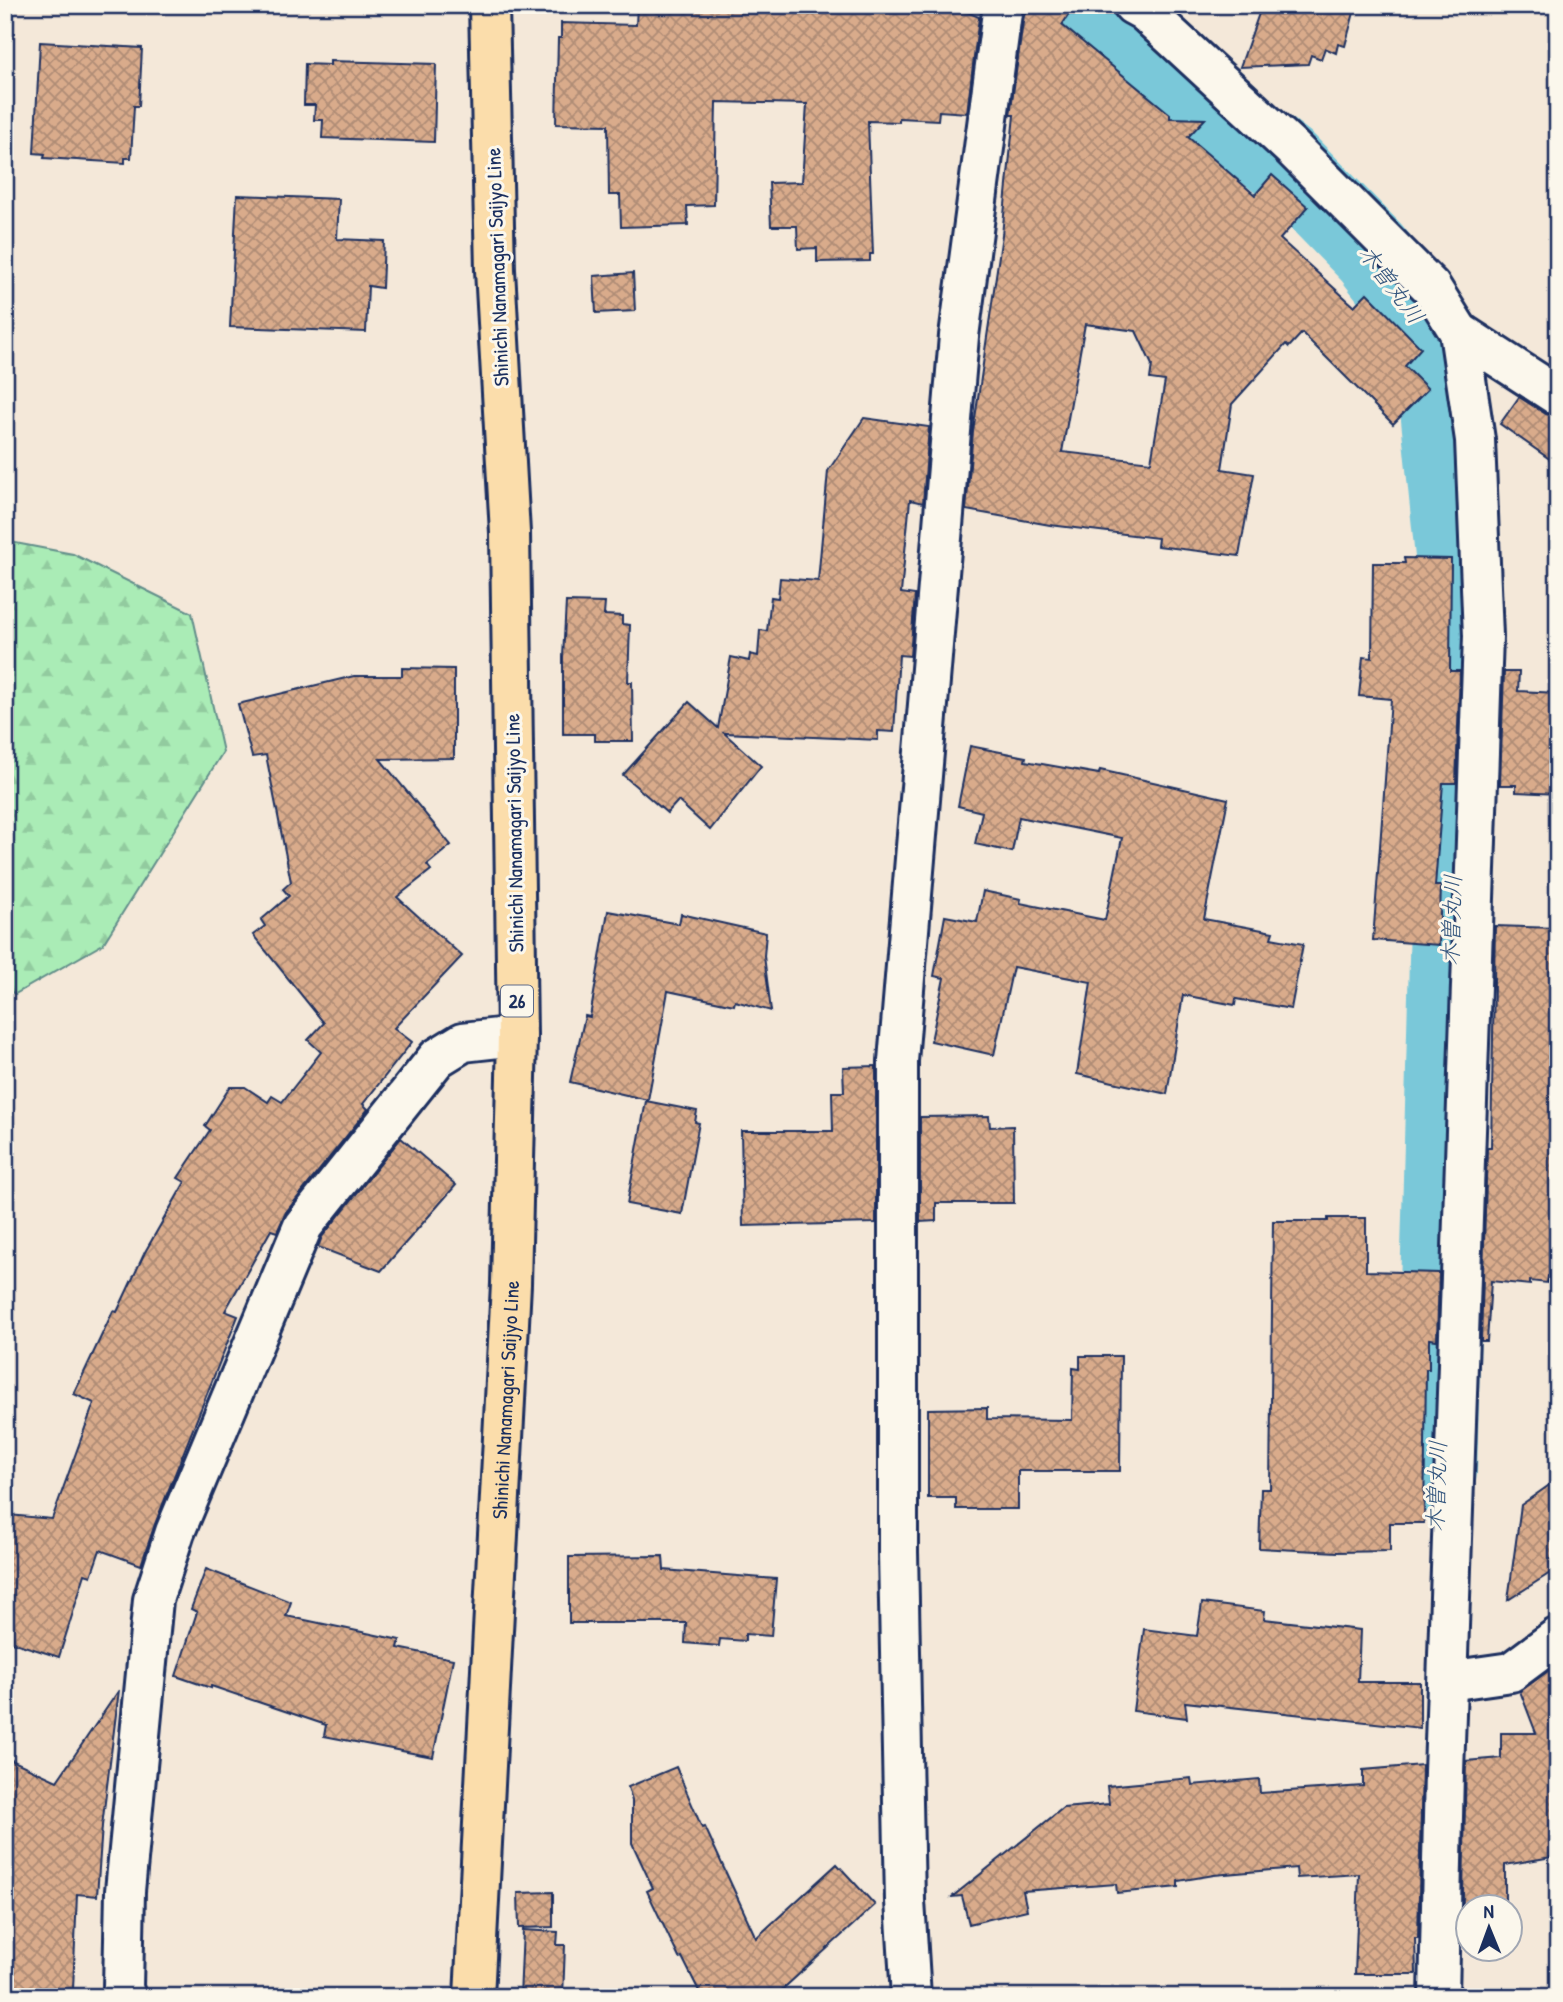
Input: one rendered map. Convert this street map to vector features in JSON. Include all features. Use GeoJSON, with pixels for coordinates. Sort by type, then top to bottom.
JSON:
{"type":"FeatureCollection","features":[{"type":"Feature","properties":{"kind":"main road","name":"Shinichi Nanamagari Saijyo Line"},"geometry":{"type":"LineString","coordinates":[[474,1997],[511,1284],[517,1037],[510,533],[495,270],[488,5]]}},
{"type":"Feature","properties":{"kind":"street"},"geometry":{"type":"LineString","coordinates":[[911,1997],[905,1900],[898,1552],[898,1061],[959,336],[1003,5]]}},
{"type":"Feature","properties":{"kind":"street"},"geometry":{"type":"LineString","coordinates":[[1141,7],[1291,147],[1431,287],[1459,332],[1475,440],[1483,636],[1439,1997]]}},
{"type":"Feature","properties":{"kind":"street"},"geometry":{"type":"LineString","coordinates":[[1459,332],[1558,397]]}},
{"type":"Feature","properties":{"kind":"street"},"geometry":{"type":"LineString","coordinates":[[126,1997],[123,1988],[125,1892],[153,1600],[176,1532],[303,1226],[437,1058],[463,1042],[517,1037]]}},
{"type":"Feature","properties":{"kind":"street"},"geometry":{"type":"LineString","coordinates":[[1448,1681],[1511,1672],[1558,1637]]}},
{"type":"Feature","properties":{"kind":"green space"},"geometry":{"type":"Polygon","coordinates":[[[5,541],[73,554],[192,613],[223,752],[103,944],[15,994],[5,988],[5,541]]]}},
{"type":"Feature","properties":{"kind":"building"},"geometry":{"type":"Polygon","coordinates":[[[637,5],[951,5],[979,17],[967,113],[939,111],[938,120],[899,118],[899,122],[868,121],[873,254],[870,254],[870,261],[817,262],[817,248],[798,249],[797,226],[771,226],[769,183],[802,182],[807,104],[716,102],[714,205],[687,206],[688,225],[621,227],[620,195],[609,195],[608,125],[556,124],[558,38],[561,38],[561,23],[636,25],[637,5]]]}},
{"type":"Feature","properties":{"kind":"building"},"geometry":{"type":"Polygon","coordinates":[[[1030,5],[1075,5],[1062,25],[1170,114],[1170,118],[1205,119],[1188,137],[1255,195],[1272,175],[1308,207],[1280,239],[1354,306],[1367,293],[1421,348],[1405,366],[1428,389],[1393,424],[1302,333],[1289,347],[1286,344],[1232,404],[1222,469],[1254,474],[1239,556],[1157,546],[1158,538],[1050,525],[966,510],[973,432],[1002,235],[1014,115],[1010,115],[1024,15],[1030,5]],[[1085,324],[1062,452],[1151,462],[1165,381],[1150,379],[1152,365],[1136,331],[1085,324]]]}},
{"type":"Feature","properties":{"kind":"building"},"geometry":{"type":"Polygon","coordinates":[[[1262,5],[1356,5],[1345,46],[1338,44],[1336,53],[1325,48],[1321,59],[1311,55],[1308,64],[1240,67],[1262,5]]]}},
{"type":"Feature","properties":{"kind":"building"},"geometry":{"type":"Polygon","coordinates":[[[40,42],[142,48],[139,106],[134,106],[131,158],[125,158],[125,163],[44,158],[45,154],[34,153],[40,42]]]}},
{"type":"Feature","properties":{"kind":"building"},"geometry":{"type":"Polygon","coordinates":[[[330,61],[436,64],[434,142],[322,138],[323,120],[314,120],[315,105],[304,105],[305,64],[330,65],[330,61]]]}},
{"type":"Feature","properties":{"kind":"building"},"geometry":{"type":"Polygon","coordinates":[[[237,195],[339,199],[337,239],[384,241],[382,288],[368,286],[366,332],[230,327],[237,195]]]}},
{"type":"Feature","properties":{"kind":"building"},"geometry":{"type":"Polygon","coordinates":[[[633,273],[635,311],[596,313],[594,276],[633,273]]]}},
{"type":"Feature","properties":{"kind":"building"},"geometry":{"type":"Polygon","coordinates":[[[1519,397],[1546,414],[1558,418],[1558,465],[1500,424],[1519,397]]]}},
{"type":"Feature","properties":{"kind":"building"},"geometry":{"type":"Polygon","coordinates":[[[864,418],[929,427],[923,503],[910,500],[901,593],[915,595],[910,656],[899,655],[894,732],[878,731],[878,740],[724,733],[761,766],[710,830],[678,801],[667,813],[623,775],[689,702],[718,728],[731,657],[749,661],[750,654],[758,656],[760,630],[767,631],[771,597],[778,598],[780,578],[818,581],[828,471],[864,418]]]}},
{"type":"Feature","properties":{"kind":"building"},"geometry":{"type":"Polygon","coordinates":[[[1404,558],[1451,559],[1450,671],[1460,671],[1456,783],[1443,783],[1435,886],[1441,886],[1439,945],[1373,940],[1391,699],[1359,696],[1363,657],[1372,658],[1373,563],[1405,563],[1404,558]]]}},
{"type":"Feature","properties":{"kind":"building"},"geometry":{"type":"Polygon","coordinates":[[[566,602],[605,603],[604,615],[622,616],[622,624],[630,625],[628,682],[632,682],[633,741],[595,741],[595,734],[563,734],[566,602]]]}},
{"type":"Feature","properties":{"kind":"building"},"geometry":{"type":"Polygon","coordinates":[[[402,668],[454,669],[454,758],[380,759],[451,845],[427,865],[431,870],[397,897],[462,956],[394,1028],[412,1042],[363,1104],[368,1109],[286,1212],[277,1232],[271,1230],[225,1311],[238,1316],[141,1565],[100,1550],[91,1576],[85,1574],[59,1657],[5,1640],[5,1537],[9,1515],[52,1519],[94,1403],[74,1394],[113,1311],[117,1312],[145,1252],[185,1182],[178,1178],[210,1130],[205,1126],[230,1087],[245,1087],[268,1102],[272,1096],[282,1102],[321,1052],[308,1040],[324,1023],[253,935],[265,926],[261,920],[289,896],[283,889],[291,882],[266,755],[252,757],[238,704],[354,676],[402,676],[402,668]]]}},
{"type":"Feature","properties":{"kind":"building"},"geometry":{"type":"Polygon","coordinates":[[[1504,672],[1519,672],[1518,691],[1558,693],[1558,794],[1516,792],[1516,785],[1500,785],[1504,672]]]}},
{"type":"Feature","properties":{"kind":"building"},"geometry":{"type":"Polygon","coordinates":[[[970,746],[1026,757],[1025,761],[1099,774],[1100,770],[1228,799],[1204,919],[1273,932],[1271,938],[1303,944],[1291,1009],[1236,999],[1235,1005],[1183,995],[1167,1094],[1077,1074],[1091,982],[1013,967],[994,1055],[931,1041],[944,978],[934,976],[945,916],[977,922],[983,891],[1021,899],[1020,903],[1105,920],[1122,838],[1019,817],[1012,852],[975,844],[982,812],[958,806],[970,746]]]}},
{"type":"Feature","properties":{"kind":"building"},"geometry":{"type":"Polygon","coordinates":[[[608,911],[679,924],[681,914],[766,933],[764,956],[771,1011],[735,1001],[734,1005],[668,991],[648,1100],[570,1082],[585,1016],[590,1017],[608,911]]]}},
{"type":"Feature","properties":{"kind":"building"},"geometry":{"type":"Polygon","coordinates":[[[1495,926],[1558,928],[1558,1277],[1548,1276],[1547,1283],[1530,1281],[1530,1285],[1491,1281],[1487,1341],[1481,1341],[1487,1148],[1491,1148],[1495,926]]]}},
{"type":"Feature","properties":{"kind":"building"},"geometry":{"type":"Polygon","coordinates":[[[876,1066],[876,1223],[743,1226],[741,1131],[833,1131],[832,1092],[844,1092],[843,1067],[876,1066]]]}},
{"type":"Feature","properties":{"kind":"building"},"geometry":{"type":"Polygon","coordinates":[[[646,1101],[697,1111],[695,1122],[699,1123],[682,1214],[627,1204],[646,1101]]]}},
{"type":"Feature","properties":{"kind":"building"},"geometry":{"type":"Polygon","coordinates":[[[989,1116],[990,1127],[1013,1126],[1014,1203],[936,1203],[936,1221],[920,1222],[920,1117],[989,1116]]]}},
{"type":"Feature","properties":{"kind":"building"},"geometry":{"type":"Polygon","coordinates":[[[401,1138],[456,1185],[381,1271],[318,1247],[322,1237],[401,1138]]]}},
{"type":"Feature","properties":{"kind":"building"},"geometry":{"type":"Polygon","coordinates":[[[1328,1218],[1366,1218],[1366,1271],[1439,1273],[1437,1340],[1429,1339],[1429,1369],[1426,1369],[1424,1523],[1390,1523],[1390,1551],[1338,1552],[1259,1548],[1261,1489],[1270,1489],[1273,1221],[1328,1221],[1328,1218]]]}},
{"type":"Feature","properties":{"kind":"building"},"geometry":{"type":"Polygon","coordinates":[[[1080,1356],[1121,1356],[1120,1471],[1018,1471],[1018,1509],[956,1509],[956,1498],[928,1498],[928,1409],[987,1408],[987,1419],[1072,1420],[1073,1368],[1080,1369],[1080,1356]]]}},
{"type":"Feature","properties":{"kind":"building"},"geometry":{"type":"Polygon","coordinates":[[[1558,1479],[1558,1568],[1508,1600],[1521,1505],[1558,1479]]]}},
{"type":"Feature","properties":{"kind":"building"},"geometry":{"type":"Polygon","coordinates":[[[663,1556],[664,1570],[776,1579],[771,1636],[745,1634],[745,1641],[720,1639],[719,1646],[685,1643],[686,1623],[569,1623],[569,1557],[663,1556]]]}},
{"type":"Feature","properties":{"kind":"building"},"geometry":{"type":"Polygon","coordinates":[[[206,1569],[291,1602],[286,1616],[400,1640],[398,1648],[453,1659],[433,1757],[324,1736],[326,1725],[176,1676],[197,1612],[191,1609],[206,1569]]]}},
{"type":"Feature","properties":{"kind":"building"},"geometry":{"type":"Polygon","coordinates":[[[1202,1603],[1265,1611],[1264,1619],[1360,1630],[1358,1682],[1420,1682],[1420,1728],[1185,1702],[1187,1718],[1133,1711],[1144,1629],[1197,1636],[1202,1603]]]}},
{"type":"Feature","properties":{"kind":"building"},"geometry":{"type":"Polygon","coordinates":[[[1558,1664],[1558,1856],[1505,1865],[1505,1894],[1463,1894],[1466,1761],[1501,1758],[1501,1733],[1536,1733],[1520,1691],[1558,1664]]]}},
{"type":"Feature","properties":{"kind":"building"},"geometry":{"type":"Polygon","coordinates":[[[119,1690],[102,1826],[97,1896],[77,1894],[73,1990],[5,1988],[5,1757],[57,1781],[119,1690]]]}},
{"type":"Feature","properties":{"kind":"building"},"geometry":{"type":"Polygon","coordinates":[[[1422,1765],[1416,1974],[1355,1974],[1359,1874],[1297,1878],[1296,1868],[1214,1875],[1178,1881],[1178,1887],[1117,1893],[1116,1884],[1023,1891],[1027,1910],[969,1924],[962,1896],[952,1897],[1063,1808],[1109,1804],[1107,1786],[1191,1778],[1192,1785],[1259,1779],[1260,1793],[1363,1786],[1363,1770],[1422,1765]]]}},
{"type":"Feature","properties":{"kind":"building"},"geometry":{"type":"Polygon","coordinates":[[[676,1767],[702,1828],[705,1827],[756,1938],[837,1864],[875,1905],[774,1997],[702,1997],[682,1957],[679,1958],[647,1891],[653,1888],[632,1843],[632,1801],[628,1787],[676,1767]]]}},
{"type":"Feature","properties":{"kind":"building"},"geometry":{"type":"Polygon","coordinates":[[[553,1892],[553,1927],[519,1928],[518,1893],[553,1892]]]}},
{"type":"Feature","properties":{"kind":"building"},"geometry":{"type":"Polygon","coordinates":[[[523,1930],[558,1932],[557,1945],[565,1945],[563,1997],[520,1997],[523,1930]]]}},
{"type":"Feature","properties":{"kind":"waterway","name":"木曽丸川"},"geometry":{"type":"LineString","coordinates":[[1072,5],[1082,9],[1285,164],[1372,253],[1419,313],[1435,350],[1460,594],[1436,1472]]}}]}
